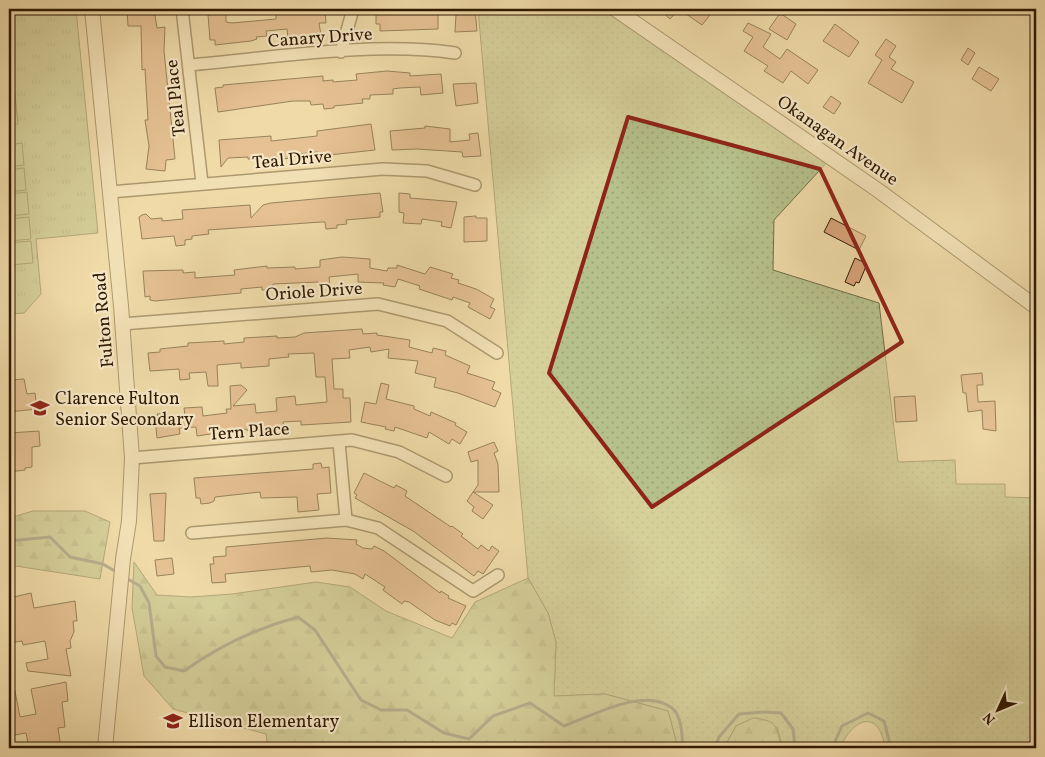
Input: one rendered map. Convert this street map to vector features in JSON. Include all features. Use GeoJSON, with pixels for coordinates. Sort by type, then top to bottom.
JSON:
{"type":"FeatureCollection","features":[{"type":"Feature","properties":{"kind":"street","name":"Fulton Road"},"geometry":{"type":"LineString","coordinates":[[92,9],[122,324],[132,458],[128,521],[122,559],[105,748]]}},
{"type":"Feature","properties":{"kind":"street","name":"Teal Place"},"geometry":{"type":"LineString","coordinates":[[182,9],[202,184]]}},
{"type":"Feature","properties":{"kind":"street"},"geometry":{"type":"LineString","coordinates":[[341,52],[353,9]]}},
{"type":"Feature","properties":{"kind":"street","name":"Okanagan Avenue"},"geometry":{"type":"LineString","coordinates":[[615,9],[878,191],[1036,307]]}},
{"type":"Feature","properties":{"kind":"street","name":"Canary Drive"},"geometry":{"type":"LineString","coordinates":[[189,65],[341,52],[424,49],[454,53]]}},
{"type":"Feature","properties":{"kind":"street","name":"Teal Drive"},"geometry":{"type":"LineString","coordinates":[[110,192],[383,169],[427,171],[475,185]]}},
{"type":"Feature","properties":{"kind":"street","name":"Oriole Drive"},"geometry":{"type":"LineString","coordinates":[[122,324],[378,304],[447,321],[497,353]]}},
{"type":"Feature","properties":{"kind":"street","name":"Tern Place"},"geometry":{"type":"LineString","coordinates":[[132,458],[352,440],[399,452],[446,476]]}},
{"type":"Feature","properties":{"kind":"street"},"geometry":{"type":"LineString","coordinates":[[339,442],[346,520]]}},
{"type":"Feature","properties":{"kind":"street"},"geometry":{"type":"LineString","coordinates":[[192,533],[346,520],[378,528],[473,591],[498,575]]}},
{"type":"Feature","properties":{"kind":"highlighted area"},"geometry":{"type":"Polygon","coordinates":[[[628,117],[820,169],[902,342],[652,507],[549,373],[628,117]]]}},
{"type":"Feature","properties":{"kind":"green space"},"geometry":{"type":"Polygon","coordinates":[[[9,9],[76,9],[98,233],[36,239],[41,294],[24,313],[9,314],[9,9]]]}},
{"type":"Feature","properties":{"kind":"green space"},"geometry":{"type":"Polygon","coordinates":[[[478,9],[613,9],[830,159],[774,220],[773,270],[879,303],[898,462],[955,460],[956,484],[1005,484],[1005,497],[1036,498],[1036,748],[885,748],[882,735],[877,727],[872,723],[865,722],[858,724],[852,730],[840,748],[783,748],[777,727],[736,726],[724,748],[678,748],[668,711],[605,694],[554,696],[556,642],[548,613],[528,578],[478,9]]]}},
{"type":"Feature","properties":{"kind":"green space"},"geometry":{"type":"Polygon","coordinates":[[[9,36],[18,124],[9,125],[9,36]]]}},
{"type":"Feature","properties":{"kind":"green space"},"geometry":{"type":"Polygon","coordinates":[[[22,143],[24,165],[9,167],[9,145],[22,143]]]}},
{"type":"Feature","properties":{"kind":"green space"},"geometry":{"type":"Polygon","coordinates":[[[24,168],[26,190],[9,192],[9,170],[24,168]]]}},
{"type":"Feature","properties":{"kind":"green space"},"geometry":{"type":"Polygon","coordinates":[[[27,192],[29,214],[9,216],[9,194],[27,192]]]}},
{"type":"Feature","properties":{"kind":"green space"},"geometry":{"type":"Polygon","coordinates":[[[29,217],[31,239],[9,241],[9,219],[29,217]]]}},
{"type":"Feature","properties":{"kind":"green space"},"geometry":{"type":"Polygon","coordinates":[[[31,241],[33,263],[9,265],[9,243],[31,241]]]}},
{"type":"Feature","properties":{"kind":"green space"},"geometry":{"type":"Polygon","coordinates":[[[33,511],[85,511],[110,522],[100,579],[9,565],[9,518],[33,511]]]}},
{"type":"Feature","properties":{"kind":"green space"},"geometry":{"type":"Polygon","coordinates":[[[134,562],[157,595],[191,597],[232,594],[316,582],[350,587],[386,611],[452,638],[475,602],[528,578],[548,613],[556,642],[554,696],[605,694],[668,711],[678,748],[268,748],[266,734],[173,709],[144,676],[132,608],[134,562]]]}},
{"type":"Feature","properties":{"kind":"green space"},"geometry":{"type":"Polygon","coordinates":[[[753,718],[766,720],[773,724],[778,732],[781,745],[776,748],[724,748],[736,726],[753,718]]]}},
{"type":"Feature","properties":{"kind":"building"},"geometry":{"type":"Polygon","coordinates":[[[127,9],[154,9],[157,28],[165,27],[164,51],[175,159],[166,160],[165,171],[146,169],[149,146],[145,120],[148,120],[145,69],[142,70],[141,26],[128,26],[127,9]]]}},
{"type":"Feature","properties":{"kind":"building"},"geometry":{"type":"Polygon","coordinates":[[[281,9],[325,9],[326,23],[319,23],[321,35],[288,38],[287,29],[266,31],[267,36],[256,37],[257,39],[251,41],[215,45],[215,40],[210,40],[208,15],[226,13],[226,22],[232,23],[276,19],[276,13],[281,13],[281,9]]]}},
{"type":"Feature","properties":{"kind":"building"},"geometry":{"type":"Polygon","coordinates":[[[414,9],[423,9],[423,12],[438,12],[438,29],[380,31],[380,24],[376,24],[376,12],[414,13],[414,9]]]}},
{"type":"Feature","properties":{"kind":"building"},"geometry":{"type":"Polygon","coordinates":[[[659,9],[679,9],[670,19],[659,9]]]}},
{"type":"Feature","properties":{"kind":"building"},"geometry":{"type":"Polygon","coordinates":[[[679,9],[702,9],[710,15],[702,25],[679,9]]]}},
{"type":"Feature","properties":{"kind":"building"},"geometry":{"type":"Polygon","coordinates":[[[475,10],[477,31],[455,32],[456,15],[475,10]]]}},
{"type":"Feature","properties":{"kind":"building"},"geometry":{"type":"Polygon","coordinates":[[[780,13],[796,24],[787,40],[769,29],[780,13]]]}},
{"type":"Feature","properties":{"kind":"building"},"geometry":{"type":"Polygon","coordinates":[[[748,23],[771,34],[763,47],[780,59],[787,49],[818,70],[808,84],[791,71],[783,83],[764,71],[768,66],[744,51],[753,37],[743,31],[748,23]]]}},
{"type":"Feature","properties":{"kind":"building"},"geometry":{"type":"Polygon","coordinates":[[[835,24],[859,42],[849,57],[823,41],[835,24]]]}},
{"type":"Feature","properties":{"kind":"building"},"geometry":{"type":"Polygon","coordinates":[[[886,39],[896,46],[889,57],[896,62],[891,69],[914,82],[902,103],[868,83],[882,60],[875,55],[886,39]]]}},
{"type":"Feature","properties":{"kind":"building"},"geometry":{"type":"Polygon","coordinates":[[[968,48],[975,53],[968,65],[961,60],[968,48]]]}},
{"type":"Feature","properties":{"kind":"building"},"geometry":{"type":"Polygon","coordinates":[[[979,67],[999,79],[991,91],[972,79],[979,67]]]}},
{"type":"Feature","properties":{"kind":"building"},"geometry":{"type":"Polygon","coordinates":[[[387,71],[410,73],[410,76],[441,74],[443,93],[421,95],[420,87],[400,88],[393,89],[393,94],[370,95],[370,99],[362,99],[363,103],[334,106],[334,108],[324,109],[323,104],[311,105],[310,101],[293,101],[218,112],[215,88],[223,87],[223,85],[323,76],[323,81],[357,80],[356,74],[387,71]]]}},
{"type":"Feature","properties":{"kind":"building"},"geometry":{"type":"Polygon","coordinates":[[[476,83],[478,103],[456,106],[453,84],[476,83]]]}},
{"type":"Feature","properties":{"kind":"building"},"geometry":{"type":"Polygon","coordinates":[[[831,96],[841,103],[834,114],[823,107],[831,96]]]}},
{"type":"Feature","properties":{"kind":"building"},"geometry":{"type":"Polygon","coordinates":[[[371,124],[375,150],[329,155],[319,155],[318,152],[298,154],[292,158],[263,161],[263,158],[228,158],[221,167],[219,140],[271,136],[271,141],[317,136],[317,131],[371,124]]]}},
{"type":"Feature","properties":{"kind":"building"},"geometry":{"type":"Polygon","coordinates":[[[425,126],[450,129],[450,142],[470,140],[469,134],[478,133],[481,156],[463,157],[462,152],[417,149],[392,150],[390,131],[425,128],[425,126]]]}},
{"type":"Feature","properties":{"kind":"building"},"geometry":{"type":"Polygon","coordinates":[[[380,193],[383,212],[380,212],[380,217],[346,220],[347,224],[337,225],[337,228],[326,229],[325,222],[321,222],[208,230],[209,234],[192,236],[192,239],[185,240],[185,245],[176,246],[174,236],[142,239],[139,217],[146,214],[151,219],[162,218],[162,221],[183,219],[182,210],[250,205],[251,218],[263,205],[271,203],[380,193]]]}},
{"type":"Feature","properties":{"kind":"building"},"geometry":{"type":"Polygon","coordinates":[[[399,193],[410,194],[410,198],[457,202],[451,228],[441,226],[442,222],[422,219],[421,224],[403,223],[404,213],[399,212],[399,193]]]}},
{"type":"Feature","properties":{"kind":"building"},"geometry":{"type":"Polygon","coordinates":[[[476,216],[476,218],[487,218],[487,241],[464,242],[464,217],[476,216]]]}},
{"type":"Feature","properties":{"kind":"building"},"geometry":{"type":"Polygon","coordinates":[[[831,218],[866,236],[859,250],[824,232],[831,218]]]}},
{"type":"Feature","properties":{"kind":"building"},"geometry":{"type":"Polygon","coordinates":[[[342,257],[370,259],[370,268],[387,271],[388,268],[397,268],[397,265],[425,274],[430,267],[453,274],[451,278],[459,280],[458,283],[476,289],[494,299],[490,307],[495,309],[490,319],[468,307],[470,303],[453,297],[452,300],[419,289],[420,286],[398,279],[395,287],[383,285],[384,283],[358,282],[358,274],[329,277],[330,285],[319,286],[318,282],[273,284],[273,289],[262,290],[262,287],[241,289],[241,293],[155,301],[150,300],[150,296],[145,297],[143,271],[183,270],[183,273],[195,272],[195,278],[235,275],[234,270],[267,266],[267,268],[295,267],[295,269],[320,267],[320,260],[342,257]]]}},
{"type":"Feature","properties":{"kind":"building"},"geometry":{"type":"Polygon","coordinates":[[[855,258],[867,264],[859,283],[856,282],[854,286],[845,282],[855,258]]]}},
{"type":"Feature","properties":{"kind":"building"},"geometry":{"type":"Polygon","coordinates":[[[362,329],[363,334],[377,333],[377,335],[410,340],[409,347],[432,353],[433,348],[446,351],[445,355],[470,366],[467,373],[495,382],[492,389],[501,393],[495,407],[458,393],[434,387],[436,378],[415,373],[418,361],[388,358],[389,349],[371,352],[370,347],[349,350],[350,358],[332,359],[334,389],[343,389],[343,398],[350,398],[351,422],[301,425],[301,421],[283,422],[284,428],[250,431],[244,429],[197,436],[196,427],[179,428],[180,434],[157,438],[155,418],[158,418],[157,414],[167,413],[168,417],[185,416],[184,408],[202,407],[203,416],[227,413],[226,409],[231,409],[230,386],[241,385],[247,390],[233,406],[255,404],[256,413],[277,411],[276,398],[295,396],[296,405],[327,402],[325,377],[316,377],[314,353],[288,354],[289,357],[269,359],[269,366],[241,368],[241,363],[217,365],[218,386],[208,386],[206,372],[189,373],[190,379],[180,380],[179,369],[150,371],[148,353],[160,352],[160,349],[188,346],[188,343],[224,341],[224,344],[244,342],[244,338],[295,337],[304,333],[362,329]]]}},
{"type":"Feature","properties":{"kind":"building"},"geometry":{"type":"Polygon","coordinates":[[[982,373],[983,385],[977,385],[978,402],[995,401],[996,431],[983,429],[982,410],[968,412],[966,393],[963,393],[961,375],[982,373]]]}},
{"type":"Feature","properties":{"kind":"building"},"geometry":{"type":"Polygon","coordinates":[[[24,379],[27,394],[35,393],[37,409],[9,412],[9,380],[24,379]]]}},
{"type":"Feature","properties":{"kind":"building"},"geometry":{"type":"Polygon","coordinates":[[[381,383],[389,385],[386,399],[414,406],[414,409],[430,416],[431,412],[456,423],[455,425],[467,432],[460,444],[452,439],[449,444],[429,432],[427,438],[395,427],[394,431],[385,429],[386,427],[361,422],[365,402],[376,404],[381,383]]]}},
{"type":"Feature","properties":{"kind":"building"},"geometry":{"type":"Polygon","coordinates":[[[915,396],[917,421],[896,422],[894,397],[915,396]]]}},
{"type":"Feature","properties":{"kind":"building"},"geometry":{"type":"Polygon","coordinates":[[[39,431],[40,446],[32,447],[32,467],[9,472],[9,433],[39,431]]]}},
{"type":"Feature","properties":{"kind":"building"},"geometry":{"type":"Polygon","coordinates":[[[494,442],[498,451],[494,453],[498,464],[499,492],[473,492],[478,485],[478,460],[471,462],[468,452],[494,442]]]}},
{"type":"Feature","properties":{"kind":"building"},"geometry":{"type":"Polygon","coordinates":[[[321,463],[322,468],[329,467],[331,493],[317,494],[319,510],[298,512],[297,497],[261,498],[260,492],[215,497],[214,501],[210,503],[201,504],[200,498],[196,498],[194,478],[313,469],[313,464],[321,463]]]}},
{"type":"Feature","properties":{"kind":"building"},"geometry":{"type":"Polygon","coordinates":[[[364,473],[394,488],[396,485],[407,491],[405,496],[452,526],[463,534],[461,536],[478,549],[481,545],[489,551],[492,546],[499,551],[483,574],[478,571],[474,576],[413,531],[355,498],[357,495],[354,493],[364,473]]]}},
{"type":"Feature","properties":{"kind":"building"},"geometry":{"type":"Polygon","coordinates":[[[473,492],[493,505],[483,519],[472,511],[474,507],[467,501],[473,492]]]}},
{"type":"Feature","properties":{"kind":"building"},"geometry":{"type":"Polygon","coordinates":[[[166,493],[164,541],[154,541],[150,494],[166,493]]]}},
{"type":"Feature","properties":{"kind":"building"},"geometry":{"type":"Polygon","coordinates":[[[327,538],[357,540],[356,544],[363,548],[372,549],[374,546],[384,551],[440,593],[441,591],[449,596],[448,598],[466,606],[456,625],[452,623],[450,626],[435,620],[409,602],[404,601],[402,604],[383,590],[385,587],[365,574],[363,579],[355,574],[332,570],[311,572],[310,566],[225,574],[226,582],[212,583],[210,564],[214,564],[213,557],[226,556],[226,547],[327,538]]]}},
{"type":"Feature","properties":{"kind":"building"},"geometry":{"type":"Polygon","coordinates":[[[172,558],[174,574],[157,576],[155,560],[172,558]]]}},
{"type":"Feature","properties":{"kind":"building"},"geometry":{"type":"Polygon","coordinates":[[[31,593],[34,608],[75,601],[77,621],[73,621],[74,632],[70,641],[71,648],[66,649],[71,676],[28,671],[26,663],[48,659],[45,641],[23,645],[22,641],[9,643],[9,598],[31,593]]]}},
{"type":"Feature","properties":{"kind":"building"},"geometry":{"type":"Polygon","coordinates":[[[13,681],[20,717],[36,714],[31,689],[66,682],[68,701],[62,702],[65,727],[58,728],[61,748],[29,748],[26,733],[9,736],[9,682],[13,681]]]}},
{"type":"Feature","properties":{"kind":"waterway"},"geometry":{"type":"LineString","coordinates":[[9,541],[50,537],[70,557],[103,564],[118,573]]}},
{"type":"Feature","properties":{"kind":"waterway"},"geometry":{"type":"LineString","coordinates":[[126,578],[140,586],[149,603],[156,656],[165,667],[184,671],[239,639],[298,617],[315,630],[361,700],[381,710],[407,710],[444,733],[469,739],[493,716],[530,703],[564,726],[618,705],[648,700],[661,702],[672,708],[678,716],[683,748]]}},
{"type":"Feature","properties":{"kind":"waterway"},"geometry":{"type":"LineString","coordinates":[[715,748],[719,737],[739,714],[765,712],[781,713],[793,729],[795,748]]}},
{"type":"Feature","properties":{"kind":"waterway"},"geometry":{"type":"LineString","coordinates":[[832,748],[842,726],[868,713],[884,721],[891,748]]}},
{"type":"Feature","properties":{"kind":"place","name":"Clarence Fulton Senior Secondary"},"geometry":{"type":"Point","coordinates":[40,408]}},
{"type":"Feature","properties":{"kind":"place","name":"Ellison Elementary"},"geometry":{"type":"Point","coordinates":[173,721]}}]}
